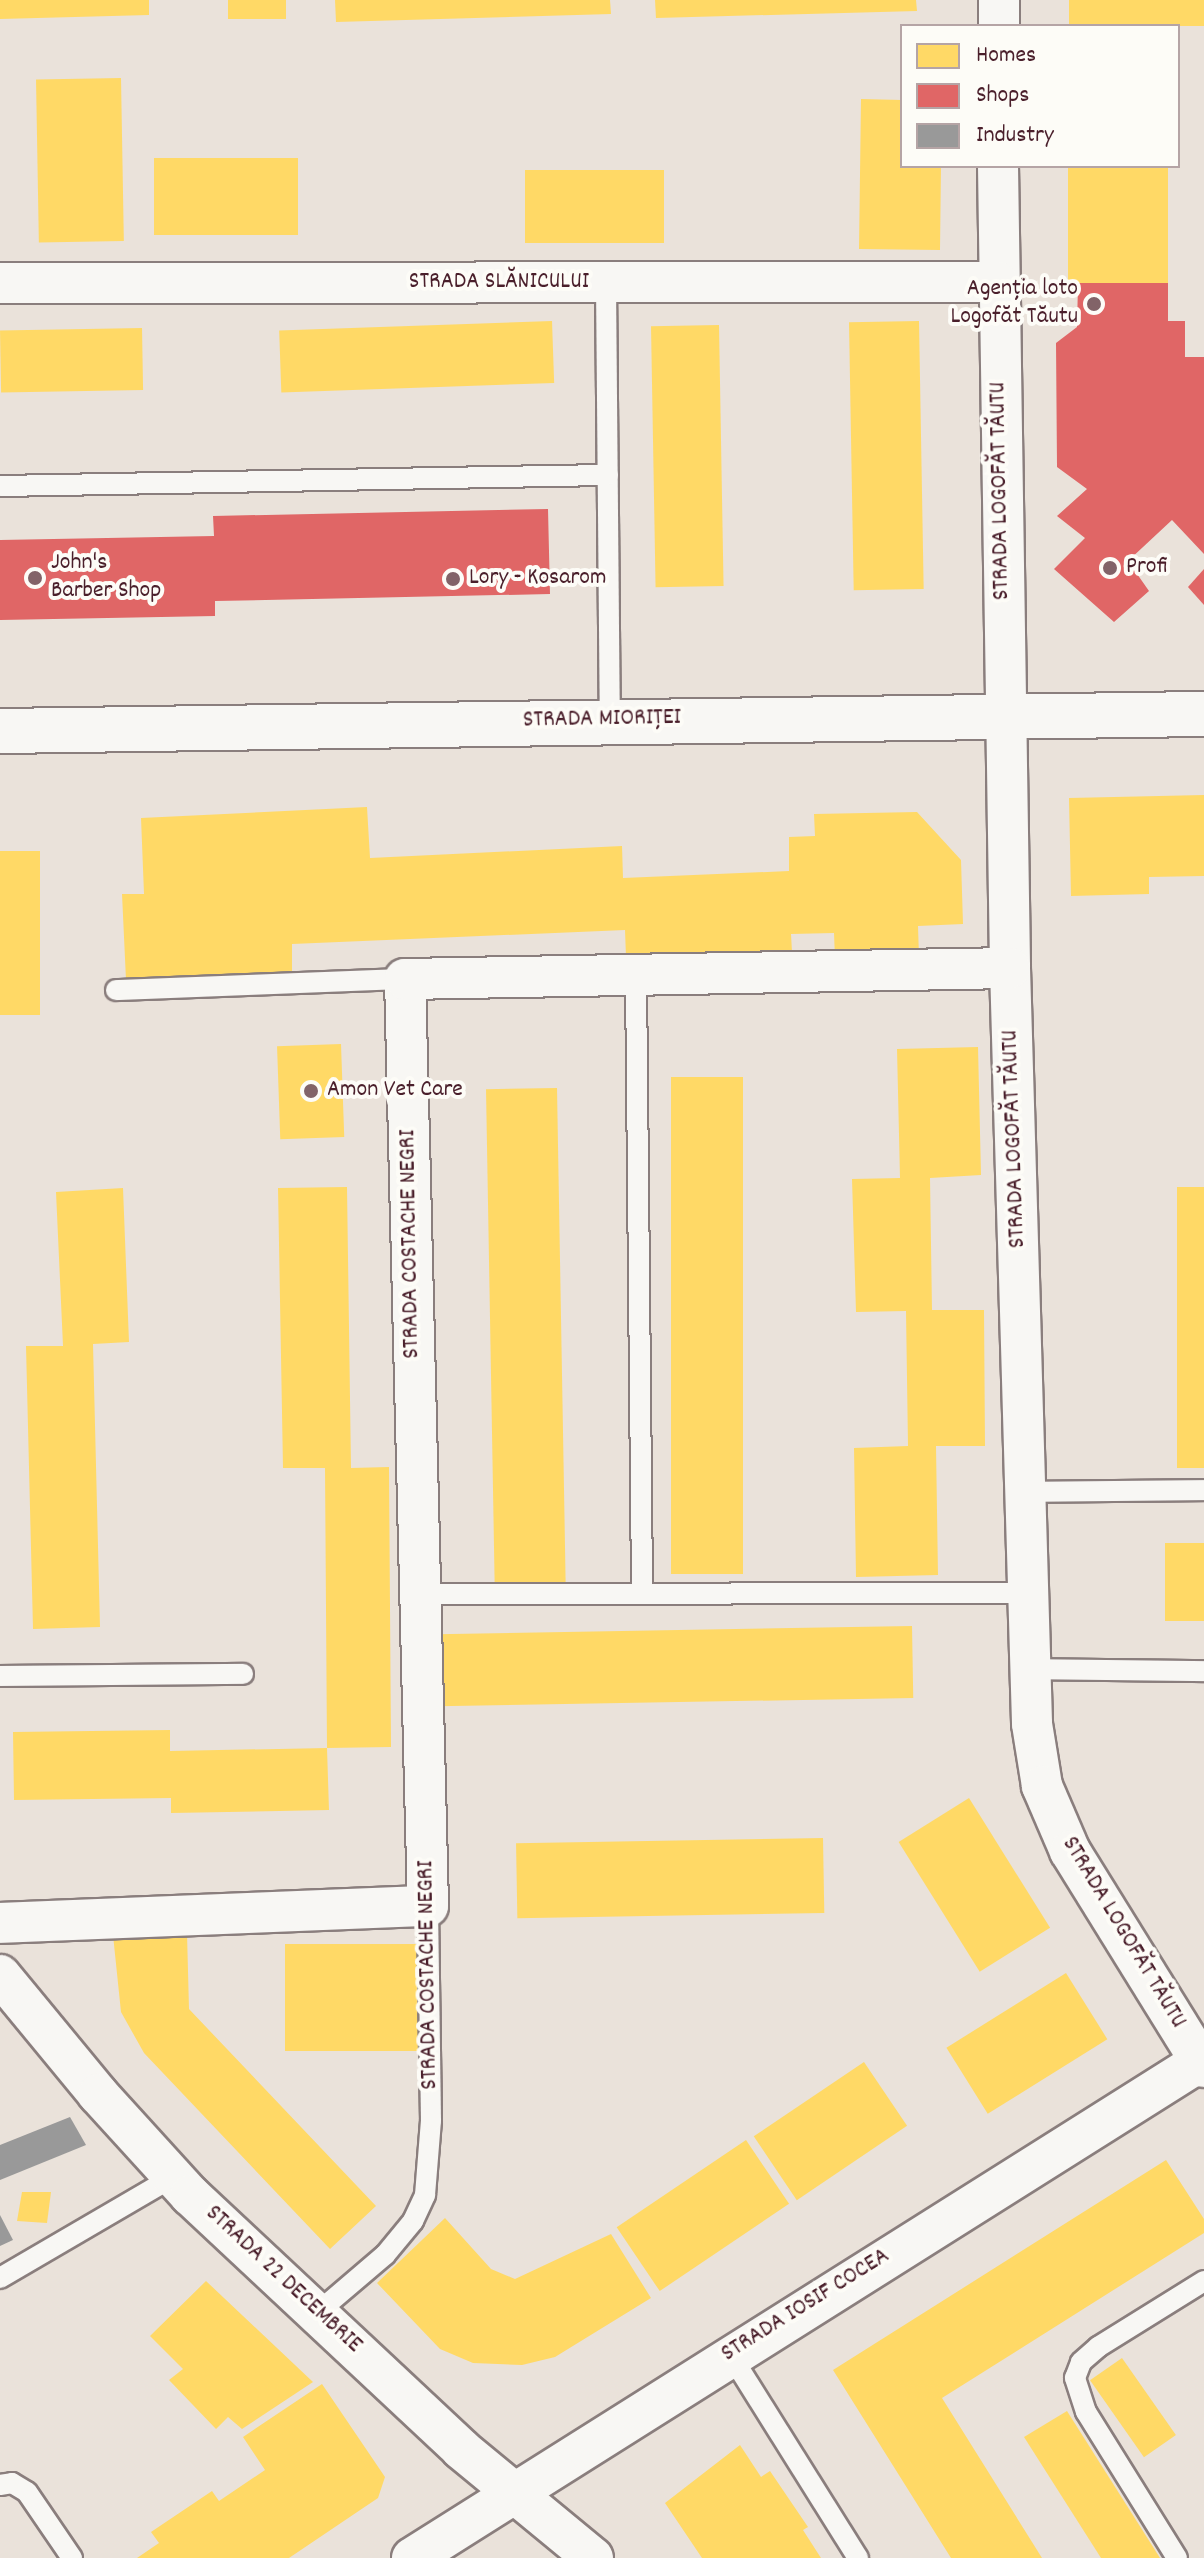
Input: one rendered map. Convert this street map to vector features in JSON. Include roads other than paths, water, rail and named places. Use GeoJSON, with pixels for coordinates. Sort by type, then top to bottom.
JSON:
{"type":"FeatureCollection","features":[{"type":"Feature","properties":{"kind":"main road","name":"STRADA MIORIȚEI"},"geometry":{"type":"LineString","coordinates":[[0,731],[1204,714]]}},
{"type":"Feature","properties":{"kind":"street"},"geometry":{"type":"LineString","coordinates":[[999,0],[999,24]]}},
{"type":"Feature","properties":{"kind":"street","name":"STRADA LOGOFĂT TĂUTU"},"geometry":{"type":"LineString","coordinates":[[998,168],[997,282],[1005,716],[1024,1492],[1030,1669],[1042,1786],[1070,1851],[1203,2063]]}},
{"type":"Feature","properties":{"kind":"street","name":"STRADA SLĂNICULUI"},"geometry":{"type":"LineString","coordinates":[[0,283],[997,282]]}},
{"type":"Feature","properties":{"kind":"street"},"geometry":{"type":"LineString","coordinates":[[405,979],[1010,968]]}},
{"type":"Feature","properties":{"kind":"street","name":"STRADA COSTACHE NEGRI"},"geometry":{"type":"LineString","coordinates":[[405,979],[417,1594],[428,1906]]}},
{"type":"Feature","properties":{"kind":"street"},"geometry":{"type":"LineString","coordinates":[[0,1923],[428,1906]]}},
{"type":"Feature","properties":{"kind":"street","name":"STRADA 22 DECEMBRIE"},"geometry":{"type":"LineString","coordinates":[[0,1975],[173,2177],[461,2449],[593,2558]]}},
{"type":"Feature","properties":{"kind":"street","name":"STRADA IOSIF COCEA"},"geometry":{"type":"LineString","coordinates":[[412,2558],[513,2490],[730,2354],[1203,2063]]}},
{"type":"Feature","properties":{"kind":"lane"},"geometry":{"type":"LineString","coordinates":[[606,283],[610,720]]}},
{"type":"Feature","properties":{"kind":"lane"},"geometry":{"type":"LineString","coordinates":[[0,486],[608,475]]}},
{"type":"Feature","properties":{"kind":"lane"},"geometry":{"type":"LineString","coordinates":[[636,975],[642,1594]]}},
{"type":"Feature","properties":{"kind":"lane"},"geometry":{"type":"LineString","coordinates":[[116,990],[405,979]]}},
{"type":"Feature","properties":{"kind":"lane"},"geometry":{"type":"LineString","coordinates":[[1024,1492],[1204,1490]]}},
{"type":"Feature","properties":{"kind":"lane"},"geometry":{"type":"LineString","coordinates":[[417,1594],[1027,1593]]}},
{"type":"Feature","properties":{"kind":"lane"},"geometry":{"type":"LineString","coordinates":[[1030,1669],[1204,1671]]}},
{"type":"Feature","properties":{"kind":"lane"},"geometry":{"type":"LineString","coordinates":[[0,1676],[243,1674]]}},
{"type":"Feature","properties":{"kind":"lane","name":"STRADA COSTACHE NEGRI"},"geometry":{"type":"LineString","coordinates":[[318,2312],[385,2255],[413,2221],[425,2195],[431,2121],[428,1906]]}},
{"type":"Feature","properties":{"kind":"lane"},"geometry":{"type":"LineString","coordinates":[[0,2278],[173,2177]]}},
{"type":"Feature","properties":{"kind":"lane"},"geometry":{"type":"LineString","coordinates":[[1177,2558],[1086,2412],[1075,2378],[1081,2362],[1098,2347],[1204,2281]]}},
{"type":"Feature","properties":{"kind":"lane"},"geometry":{"type":"LineString","coordinates":[[730,2354],[858,2558]]}},
{"type":"Feature","properties":{"kind":"lane"},"geometry":{"type":"LineString","coordinates":[[0,2485],[12,2483],[27,2492],[72,2558]]}},
{"type":"Feature","properties":{"kind":"place","name":"Agenția loto Logofăt Tăutu"},"geometry":{"type":"Point","coordinates":[1094,304]}},
{"type":"Feature","properties":{"kind":"place","name":"Profi"},"geometry":{"type":"Point","coordinates":[1110,568]}},
{"type":"Feature","properties":{"kind":"place","name":"John's Barber Shop"},"geometry":{"type":"Point","coordinates":[35,578]}},
{"type":"Feature","properties":{"kind":"place","name":"Lory - Kosarom"},"geometry":{"type":"Point","coordinates":[453,579]}},
{"type":"Feature","properties":{"kind":"place","name":"Amon Vet Care"},"geometry":{"type":"Point","coordinates":[311,1091]}}]}
